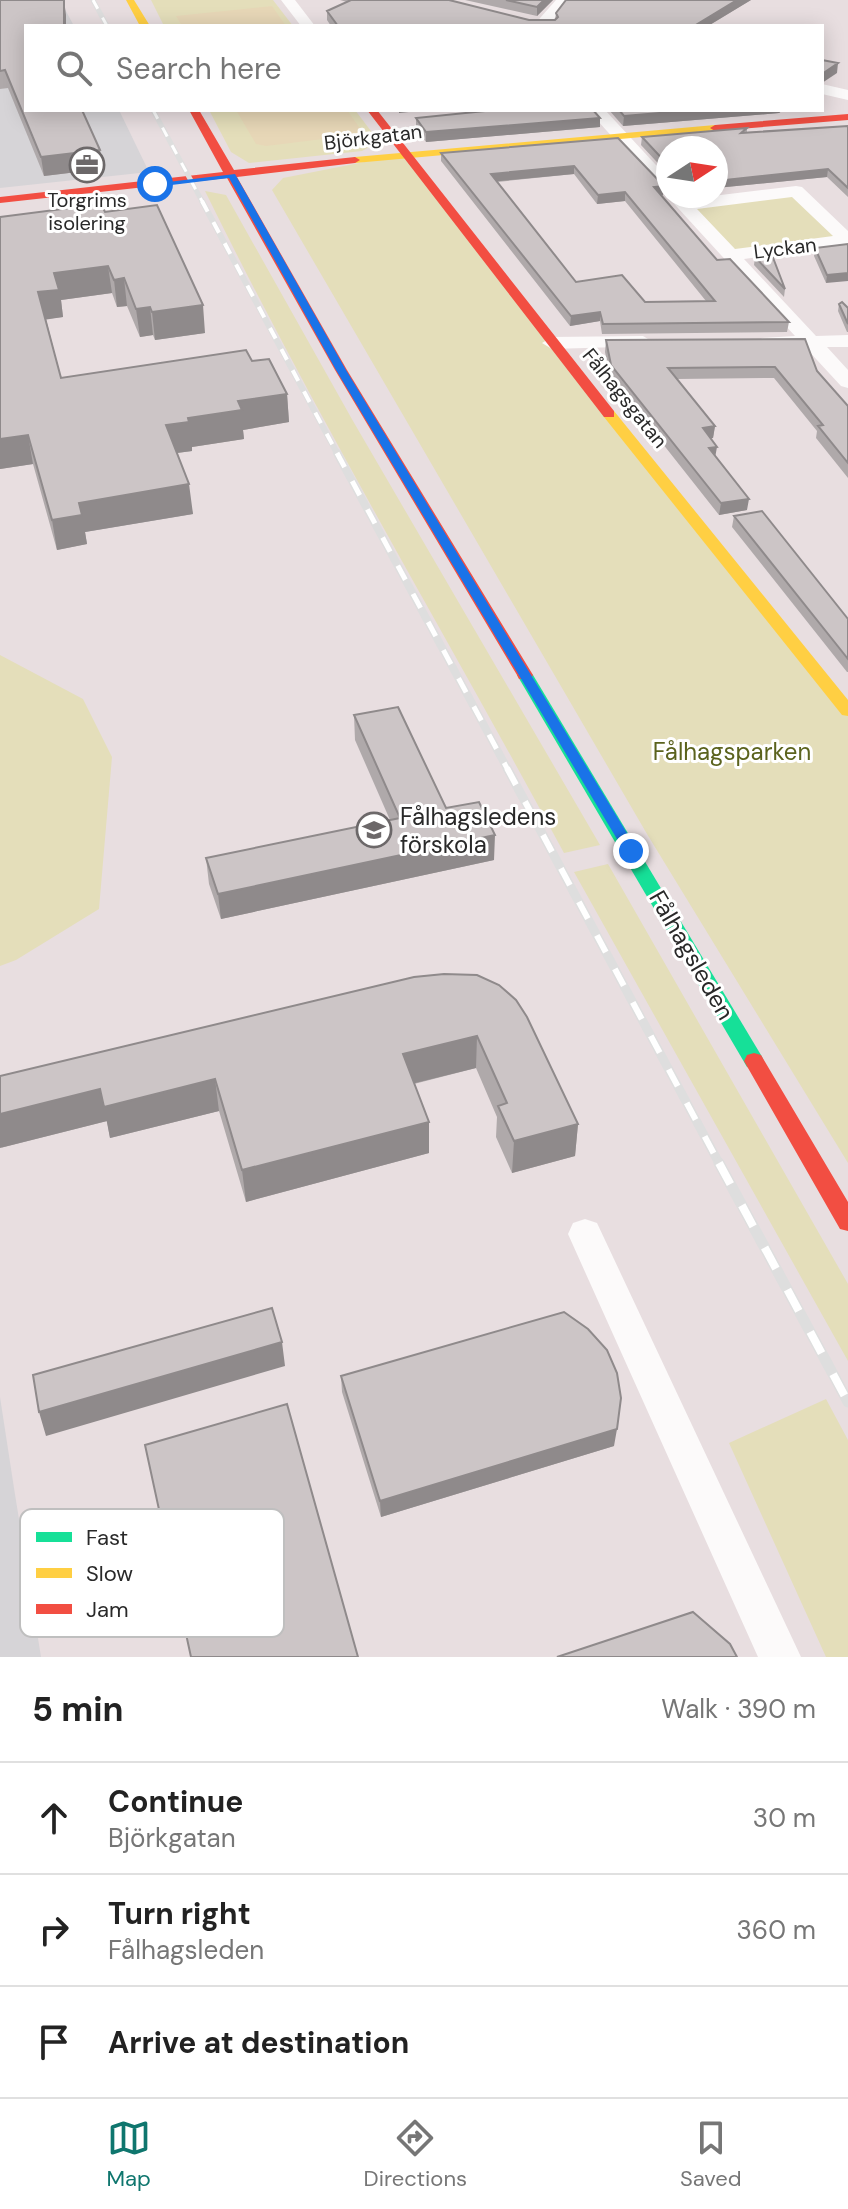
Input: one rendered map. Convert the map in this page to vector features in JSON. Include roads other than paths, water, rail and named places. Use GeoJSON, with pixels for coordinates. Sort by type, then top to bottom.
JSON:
{"type":"FeatureCollection","features":[{"type":"Feature","properties":{"kind":"street"},"geometry":{"type":"LineString","coordinates":[[130,0],[144,24]]}},
{"type":"Feature","properties":{"kind":"street"},"geometry":{"type":"LineString","coordinates":[[288,0],[306,24]]}},
{"type":"Feature","properties":{"kind":"street"},"geometry":{"type":"LineString","coordinates":[[539,24],[563,0]]}},
{"type":"Feature","properties":{"kind":"street"},"geometry":{"type":"LineString","coordinates":[[824,89],[848,95]]}},
{"type":"Feature","properties":{"kind":"street","name":"Fålhagsleden"},"geometry":{"type":"LineString","coordinates":[[195,112],[341,370],[631,851],[848,1222]]}},
{"type":"Feature","properties":{"kind":"street","name":"Fålhagsgatan"},"geometry":{"type":"LineString","coordinates":[[374,112],[552,343],[848,711]]}},
{"type":"Feature","properties":{"kind":"street"},"geometry":{"type":"LineString","coordinates":[[598,112],[656,175]]}},
{"type":"Feature","properties":{"kind":"street","name":"Björkgatan"},"geometry":{"type":"LineString","coordinates":[[0,200],[405,154],[848,117]]}},
{"type":"Feature","properties":{"kind":"street","name":"Lyckan"},"geometry":{"type":"LineString","coordinates":[[728,196],[796,191],[847,240],[732,255]]}},
{"type":"Feature","properties":{"kind":"street"},"geometry":{"type":"LineString","coordinates":[[688,208],[848,382]]}},
{"type":"Feature","properties":{"kind":"street"},"geometry":{"type":"LineString","coordinates":[[751,342],[848,341]]}},
{"type":"Feature","properties":{"kind":"street"},"geometry":{"type":"LineString","coordinates":[[552,343],[659,342]]}},
{"type":"Feature","properties":{"kind":"street"},"geometry":{"type":"LineString","coordinates":[[585,1234],[780,1657]]}},
{"type":"Feature","properties":{"kind":"railway"},"geometry":{"type":"LineString","coordinates":[[93,0],[106,24]]}},
{"type":"Feature","properties":{"kind":"railway"},"geometry":{"type":"LineString","coordinates":[[154,112],[203,203]]}},
{"type":"Feature","properties":{"kind":"railway"},"geometry":{"type":"LineString","coordinates":[[202,201],[338,455]]}},
{"type":"Feature","properties":{"kind":"railway"},"geometry":{"type":"LineString","coordinates":[[337,453],[508,770]]}},
{"type":"Feature","properties":{"kind":"railway"},"geometry":{"type":"LineString","coordinates":[[507,768],[720,1165]]}},
{"type":"Feature","properties":{"kind":"railway"},"geometry":{"type":"LineString","coordinates":[[719,1163],[848,1402]]}},
{"type":"Feature","properties":{"kind":"place","name":"Torgrims isolering"},"geometry":{"type":"Point","coordinates":[87,165]}},
{"type":"Feature","properties":{"kind":"place","name":"Fålhagsledens förskola"},"geometry":{"type":"Point","coordinates":[374,830]}},
{"type":"Feature","properties":{"kind":"park label","name":"Fålhagsparken"},"geometry":{"type":"Point","coordinates":[732,751]}}]}
